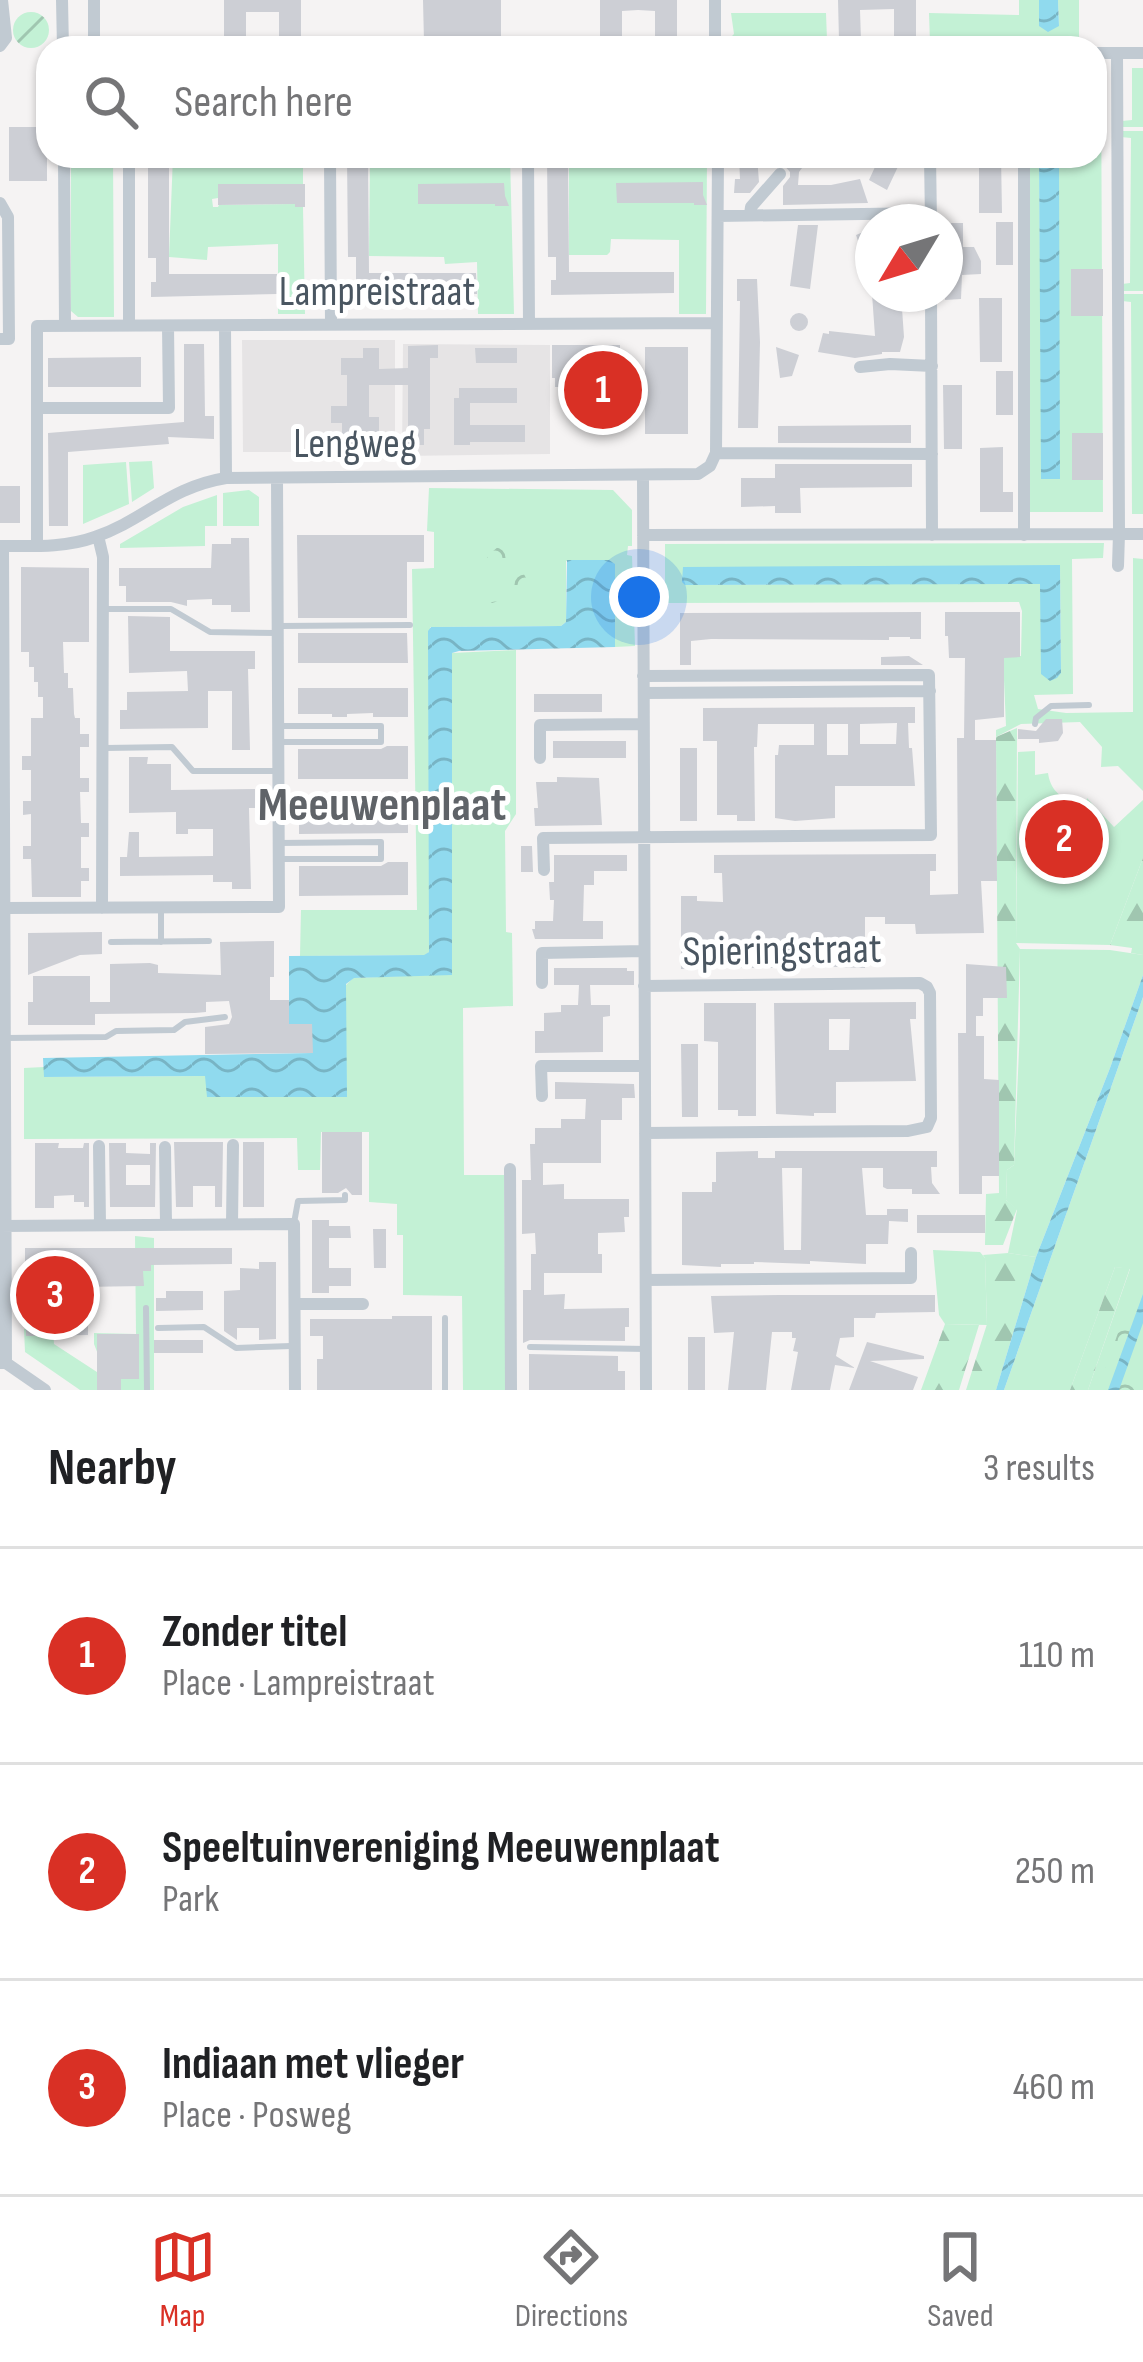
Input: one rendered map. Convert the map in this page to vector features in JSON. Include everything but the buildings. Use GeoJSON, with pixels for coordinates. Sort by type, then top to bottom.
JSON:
{"type":"FeatureCollection","features":[{"type":"Feature","properties":{"kind":"street"},"geometry":{"type":"LineString","coordinates":[[0,46],[6,38],[2,0]]}},
{"type":"Feature","properties":{"kind":"street"},"geometry":{"type":"LineString","coordinates":[[62,0],[63,36]]}},
{"type":"Feature","properties":{"kind":"street"},"geometry":{"type":"LineString","coordinates":[[94,0],[94,36]]}},
{"type":"Feature","properties":{"kind":"street"},"geometry":{"type":"LineString","coordinates":[[715,0],[715,36]]}},
{"type":"Feature","properties":{"kind":"street"},"geometry":{"type":"LineString","coordinates":[[1107,53],[1143,53]]}},
{"type":"Feature","properties":{"kind":"street"},"geometry":{"type":"LineString","coordinates":[[1117,53],[1118,566]]}},
{"type":"Feature","properties":{"kind":"street"},"geometry":{"type":"LineString","coordinates":[[64,168],[65,326]]}},
{"type":"Feature","properties":{"kind":"street"},"geometry":{"type":"LineString","coordinates":[[129,168],[129,326]]}},
{"type":"Feature","properties":{"kind":"street"},"geometry":{"type":"LineString","coordinates":[[330,168],[331,325]]}},
{"type":"Feature","properties":{"kind":"street"},"geometry":{"type":"LineString","coordinates":[[528,168],[529,324]]}},
{"type":"Feature","properties":{"kind":"street"},"geometry":{"type":"LineString","coordinates":[[718,168],[716,453],[932,454]]}},
{"type":"Feature","properties":{"kind":"street"},"geometry":{"type":"LineString","coordinates":[[930,168],[931,204]]}},
{"type":"Feature","properties":{"kind":"street"},"geometry":{"type":"LineString","coordinates":[[1024,168],[1024,535]]}},
{"type":"Feature","properties":{"kind":"street"},"geometry":{"type":"LineString","coordinates":[[750,214],[780,174]]}},
{"type":"Feature","properties":{"kind":"street"},"geometry":{"type":"LineString","coordinates":[[0,203],[8,217],[5,339]]}},
{"type":"Feature","properties":{"kind":"street"},"geometry":{"type":"LineString","coordinates":[[718,216],[855,216]]}},
{"type":"Feature","properties":{"kind":"street"},"geometry":{"type":"LineString","coordinates":[[931,312],[932,535]]}},
{"type":"Feature","properties":{"kind":"street","name":"Lampreistraat"},"geometry":{"type":"LineString","coordinates":[[5,339],[65,326],[716,323]]}},
{"type":"Feature","properties":{"kind":"street"},"geometry":{"type":"LineString","coordinates":[[37,408],[169,408],[169,326]]}},
{"type":"Feature","properties":{"kind":"street"},"geometry":{"type":"LineString","coordinates":[[225,326],[226,478]]}},
{"type":"Feature","properties":{"kind":"street"},"geometry":{"type":"LineString","coordinates":[[37,332],[37,546]]}},
{"type":"Feature","properties":{"kind":"street"},"geometry":{"type":"LineString","coordinates":[[860,367],[932,366]]}},
{"type":"Feature","properties":{"kind":"street","name":"Lengweg"},"geometry":{"type":"LineString","coordinates":[[2,546],[76,542],[98,536],[188,487],[226,478],[698,474],[710,466],[716,453]]}},
{"type":"Feature","properties":{"kind":"street"},"geometry":{"type":"LineString","coordinates":[[643,475],[646,1390]]}},
{"type":"Feature","properties":{"kind":"street"},"geometry":{"type":"LineString","coordinates":[[4,908],[279,907],[277,478]]}},
{"type":"Feature","properties":{"kind":"street"},"geometry":{"type":"LineString","coordinates":[[643,535],[1143,534]]}},
{"type":"Feature","properties":{"kind":"street"},"geometry":{"type":"LineString","coordinates":[[98,536],[103,557],[103,908]]}},
{"type":"Feature","properties":{"kind":"street"},"geometry":{"type":"LineString","coordinates":[[2,546],[3,1363],[45,1390]]}},
{"type":"Feature","properties":{"kind":"street"},"geometry":{"type":"LineString","coordinates":[[544,870],[543,838],[931,835],[929,675],[644,676]]}},
{"type":"Feature","properties":{"kind":"street"},"geometry":{"type":"LineString","coordinates":[[644,693],[930,691]]}},
{"type":"Feature","properties":{"kind":"street"},"geometry":{"type":"LineString","coordinates":[[540,758],[540,725],[644,724]]}},
{"type":"Feature","properties":{"kind":"street"},"geometry":{"type":"LineString","coordinates":[[542,983],[542,953],[644,951]]}},
{"type":"Feature","properties":{"kind":"street","name":"Spieringstraat"},"geometry":{"type":"LineString","coordinates":[[644,986],[920,983],[927,987],[931,1003],[932,1118],[927,1127],[908,1131],[645,1133]]}},
{"type":"Feature","properties":{"kind":"street"},"geometry":{"type":"LineString","coordinates":[[542,1096],[541,1066],[645,1066]]}},
{"type":"Feature","properties":{"kind":"street"},"geometry":{"type":"LineString","coordinates":[[232,1145],[232,1224]]}},
{"type":"Feature","properties":{"kind":"street"},"geometry":{"type":"LineString","coordinates":[[99,1146],[100,1225]]}},
{"type":"Feature","properties":{"kind":"street"},"geometry":{"type":"LineString","coordinates":[[165,1147],[166,1225]]}},
{"type":"Feature","properties":{"kind":"street"},"geometry":{"type":"LineString","coordinates":[[510,1169],[511,1390]]}},
{"type":"Feature","properties":{"kind":"street"},"geometry":{"type":"LineString","coordinates":[[3,1226],[294,1224],[296,1390]]}},
{"type":"Feature","properties":{"kind":"street"},"geometry":{"type":"LineString","coordinates":[[646,1280],[911,1278],[911,1253]]}},
{"type":"Feature","properties":{"kind":"street"},"geometry":{"type":"LineString","coordinates":[[295,1304],[362,1304]]}},
{"type":"Feature","properties":{"kind":"lane"},"geometry":{"type":"LineString","coordinates":[[103,609],[171,609],[210,632],[410,625]]}},
{"type":"Feature","properties":{"kind":"lane"},"geometry":{"type":"LineString","coordinates":[[1035,724],[1052,706],[1089,704]]}},
{"type":"Feature","properties":{"kind":"lane"},"geometry":{"type":"LineString","coordinates":[[277,726],[381,725],[381,742],[277,742]]}},
{"type":"Feature","properties":{"kind":"lane"},"geometry":{"type":"LineString","coordinates":[[102,748],[172,748],[193,771],[278,771]]}},
{"type":"Feature","properties":{"kind":"lane"},"geometry":{"type":"LineString","coordinates":[[278,843],[381,842],[381,860],[278,860]]}},
{"type":"Feature","properties":{"kind":"lane"},"geometry":{"type":"LineString","coordinates":[[161,908],[161,942]]}},
{"type":"Feature","properties":{"kind":"lane"},"geometry":{"type":"LineString","coordinates":[[111,942],[208,941]]}},
{"type":"Feature","properties":{"kind":"lane"},"geometry":{"type":"LineString","coordinates":[[4,1038],[106,1037],[116,1031],[174,1030],[185,1022],[224,1017]]}},
{"type":"Feature","properties":{"kind":"lane"},"geometry":{"type":"LineString","coordinates":[[294,1224],[298,1201],[345,1201],[345,1196]]}},
{"type":"Feature","properties":{"kind":"lane"},"geometry":{"type":"LineString","coordinates":[[146,1308],[147,1390]]}},
{"type":"Feature","properties":{"kind":"lane"},"geometry":{"type":"LineString","coordinates":[[445,1318],[445,1390]]}},
{"type":"Feature","properties":{"kind":"lane"},"geometry":{"type":"LineString","coordinates":[[158,1328],[204,1327],[236,1348],[295,1346]]}},
{"type":"Feature","properties":{"kind":"lane"},"geometry":{"type":"LineString","coordinates":[[530,1347],[646,1349]]}},
{"type":"Feature","properties":{"kind":"shaded area"},"geometry":{"type":"Polygon","coordinates":[[[242,340],[395,340],[395,452],[243,452],[242,340]]]}},
{"type":"Feature","properties":{"kind":"shaded area"},"geometry":{"type":"Polygon","coordinates":[[[403,344],[550,345],[550,454],[402,456],[403,344]]]}},
{"type":"Feature","properties":{"kind":"green space"},"geometry":{"type":"Polygon","coordinates":[[[1019,0],[1039,0],[1040,26],[1059,26],[1058,0],[1079,0],[1079,36],[930,36],[929,13],[1019,15],[1019,0]]]}},
{"type":"Feature","properties":{"kind":"green space"},"geometry":{"type":"Polygon","coordinates":[[[731,13],[826,13],[827,36],[734,34],[731,13]]]}},
{"type":"Feature","properties":{"kind":"green space"},"geometry":{"type":"Polygon","coordinates":[[[24,14],[38,14],[47,23],[47,36],[36,36],[36,47],[24,46],[15,37],[15,23],[24,14]]]}},
{"type":"Feature","properties":{"kind":"green space"},"geometry":{"type":"Polygon","coordinates":[[[1132,68],[1143,68],[1143,127],[1122,127],[1122,121],[1132,120],[1132,68]]]}},
{"type":"Feature","properties":{"kind":"green space"},"geometry":{"type":"Polygon","coordinates":[[[1121,131],[1143,131],[1143,291],[1122,291],[1122,284],[1130,283],[1131,138],[1121,137],[1121,131]]]}},
{"type":"Feature","properties":{"kind":"green space"},"geometry":{"type":"Polygon","coordinates":[[[71,168],[113,168],[114,317],[78,317],[71,311],[71,168]]]}},
{"type":"Feature","properties":{"kind":"green space"},"geometry":{"type":"Polygon","coordinates":[[[173,168],[303,168],[303,184],[212,199],[213,207],[303,207],[305,314],[278,314],[278,244],[208,247],[207,260],[169,257],[173,168]]]}},
{"type":"Feature","properties":{"kind":"green space"},"geometry":{"type":"Polygon","coordinates":[[[370,168],[510,168],[514,314],[478,314],[477,262],[445,264],[444,257],[369,256],[370,168]]]}},
{"type":"Feature","properties":{"kind":"green space"},"geometry":{"type":"Polygon","coordinates":[[[569,168],[707,168],[706,314],[679,314],[679,240],[611,239],[607,255],[569,255],[569,168]]]}},
{"type":"Feature","properties":{"kind":"green space"},"geometry":{"type":"Polygon","coordinates":[[[1027,168],[1039,168],[1042,479],[1059,479],[1059,168],[1101,168],[1103,512],[1029,512],[1027,168]]]}},
{"type":"Feature","properties":{"kind":"green space"},"geometry":{"type":"Polygon","coordinates":[[[1121,294],[1143,294],[1143,514],[1132,514],[1131,302],[1122,301],[1121,294]]]}},
{"type":"Feature","properties":{"kind":"green space"},"geometry":{"type":"Polygon","coordinates":[[[152,461],[154,488],[132,502],[129,462],[152,461]]]}},
{"type":"Feature","properties":{"kind":"green space"},"geometry":{"type":"Polygon","coordinates":[[[126,462],[129,504],[83,524],[83,465],[126,462]]]}},
{"type":"Feature","properties":{"kind":"green space"},"geometry":{"type":"Polygon","coordinates":[[[429,488],[613,490],[632,510],[632,546],[627,555],[632,556],[635,646],[615,647],[615,564],[566,561],[566,622],[561,626],[430,627],[429,952],[300,956],[301,910],[417,910],[412,569],[434,568],[434,532],[427,531],[429,488]]]}},
{"type":"Feature","properties":{"kind":"green space"},"geometry":{"type":"Polygon","coordinates":[[[249,490],[259,497],[259,526],[223,526],[223,493],[249,490]]]}},
{"type":"Feature","properties":{"kind":"green space"},"geometry":{"type":"Polygon","coordinates":[[[217,495],[217,526],[205,526],[205,546],[120,548],[183,507],[217,495]]]}},
{"type":"Feature","properties":{"kind":"green space"},"geometry":{"type":"Polygon","coordinates":[[[509,539],[521,545],[520,567],[531,587],[522,598],[509,587],[502,600],[492,603],[481,595],[481,570],[494,550],[509,539]]]}},
{"type":"Feature","properties":{"kind":"green space"},"geometry":{"type":"Polygon","coordinates":[[[1104,543],[1103,558],[1072,559],[1073,694],[1034,695],[1038,709],[1066,713],[1133,712],[1133,558],[1143,559],[1143,791],[1118,766],[1101,767],[1102,747],[1080,722],[1021,724],[996,737],[996,730],[1006,726],[1003,657],[1021,656],[1019,602],[665,603],[665,544],[1104,543]],[[1060,566],[686,585],[1041,583],[1041,674],[1061,673],[1060,566]]]}},
{"type":"Feature","properties":{"kind":"green space"},"geometry":{"type":"Polygon","coordinates":[[[516,650],[516,814],[505,831],[506,932],[512,933],[513,1006],[463,1008],[464,1175],[504,1175],[506,1390],[463,1390],[462,1296],[403,1295],[403,1235],[397,1235],[397,1204],[369,1202],[369,1132],[321,1132],[320,1170],[298,1170],[297,1138],[24,1139],[24,1068],[44,1067],[45,1077],[206,1076],[208,1097],[346,1097],[346,985],[353,978],[452,974],[452,653],[516,650]]]}},
{"type":"Feature","properties":{"kind":"green space"},"geometry":{"type":"Polygon","coordinates":[[[1017,728],[1016,943],[1020,949],[1014,1165],[1007,1170],[1006,1200],[1017,1209],[1003,1245],[985,1245],[986,1194],[999,1193],[996,737],[1017,728]]]}},
{"type":"Feature","properties":{"kind":"green space"},"geometry":{"type":"Polygon","coordinates":[[[1035,751],[1035,775],[1048,773],[1056,792],[1066,799],[1086,806],[1087,798],[1114,827],[1143,800],[1143,858],[1110,945],[1016,943],[1018,752],[1035,751]]]}},
{"type":"Feature","properties":{"kind":"green space"},"geometry":{"type":"Polygon","coordinates":[[[1143,858],[1143,955],[1110,945],[1143,858]]]}},
{"type":"Feature","properties":{"kind":"green space"},"geometry":{"type":"Polygon","coordinates":[[[1020,949],[1143,955],[1143,975],[1036,1257],[1008,1253],[1017,1210],[1006,1200],[1007,1170],[1014,1165],[1020,949]]]}},
{"type":"Feature","properties":{"kind":"green space"},"geometry":{"type":"Polygon","coordinates":[[[1143,997],[1143,1294],[1108,1390],[1088,1390],[1130,1269],[1115,1267],[1070,1390],[1004,1390],[1143,997]]]}},
{"type":"Feature","properties":{"kind":"green space"},"geometry":{"type":"Polygon","coordinates":[[[135,1236],[154,1238],[154,1390],[112,1390],[94,1333],[136,1334],[135,1236]]]}},
{"type":"Feature","properties":{"kind":"green space"},"geometry":{"type":"Polygon","coordinates":[[[933,1250],[980,1252],[985,1258],[987,1325],[945,1324],[939,1315],[933,1250]]]}},
{"type":"Feature","properties":{"kind":"green space"},"geometry":{"type":"Polygon","coordinates":[[[983,1255],[1036,1257],[996,1390],[966,1390],[987,1324],[983,1255]]]}},
{"type":"Feature","properties":{"kind":"green space"},"geometry":{"type":"Polygon","coordinates":[[[1115,1267],[1130,1268],[1088,1390],[1070,1390],[1115,1267]]]}},
{"type":"Feature","properties":{"kind":"green space"},"geometry":{"type":"Polygon","coordinates":[[[1143,1286],[1143,1390],[1098,1390],[1133,1290],[1141,1291],[1143,1286]]]}},
{"type":"Feature","properties":{"kind":"green space"},"geometry":{"type":"Polygon","coordinates":[[[945,1324],[979,1325],[959,1390],[921,1390],[945,1324]]]}},
{"type":"Feature","properties":{"kind":"green space"},"geometry":{"type":"Polygon","coordinates":[[[24,1329],[53,1330],[54,1344],[100,1374],[106,1390],[80,1390],[25,1352],[24,1329]]]}},
{"type":"Feature","properties":{"kind":"water"},"geometry":{"type":"Polygon","coordinates":[[[1039,0],[1058,0],[1059,26],[1048,32],[1039,26],[1039,0]]]}},
{"type":"Feature","properties":{"kind":"water"},"geometry":{"type":"Polygon","coordinates":[[[1039,168],[1059,168],[1060,479],[1041,479],[1039,168]]]}},
{"type":"Feature","properties":{"kind":"water"},"geometry":{"type":"Polygon","coordinates":[[[567,560],[615,564],[615,647],[452,653],[452,975],[354,978],[346,984],[347,1097],[207,1097],[205,1076],[44,1077],[43,1058],[312,1053],[312,1024],[289,1024],[289,956],[429,952],[428,631],[431,627],[561,626],[566,622],[567,560]]]}},
{"type":"Feature","properties":{"kind":"water"},"geometry":{"type":"Polygon","coordinates":[[[1060,565],[1061,673],[1050,681],[1041,674],[1040,584],[682,582],[683,567],[1060,565]]]}},
{"type":"Feature","properties":{"kind":"water"},"geometry":{"type":"Polygon","coordinates":[[[1143,975],[1143,997],[1004,1390],[996,1390],[1036,1257],[1143,975]]]}},
{"type":"Feature","properties":{"kind":"water"},"geometry":{"type":"Polygon","coordinates":[[[1143,1294],[1143,1323],[1119,1390],[1108,1390],[1143,1294]]]}},
{"type":"Feature","properties":{"kind":"place","name":"Zonder titel"},"geometry":{"type":"Point","coordinates":[603,390]}},
{"type":"Feature","properties":{"kind":"place","name":"Speeltuinvereniging Meeuwenplaat"},"geometry":{"type":"Point","coordinates":[1064,839]}},
{"type":"Feature","properties":{"kind":"place","name":"Indiaan met vlieger"},"geometry":{"type":"Point","coordinates":[55,1295]}},
{"type":"Feature","properties":{"kind":"district","name":"Meeuwenplaat"},"geometry":{"type":"Point","coordinates":[382,805]}}]}
